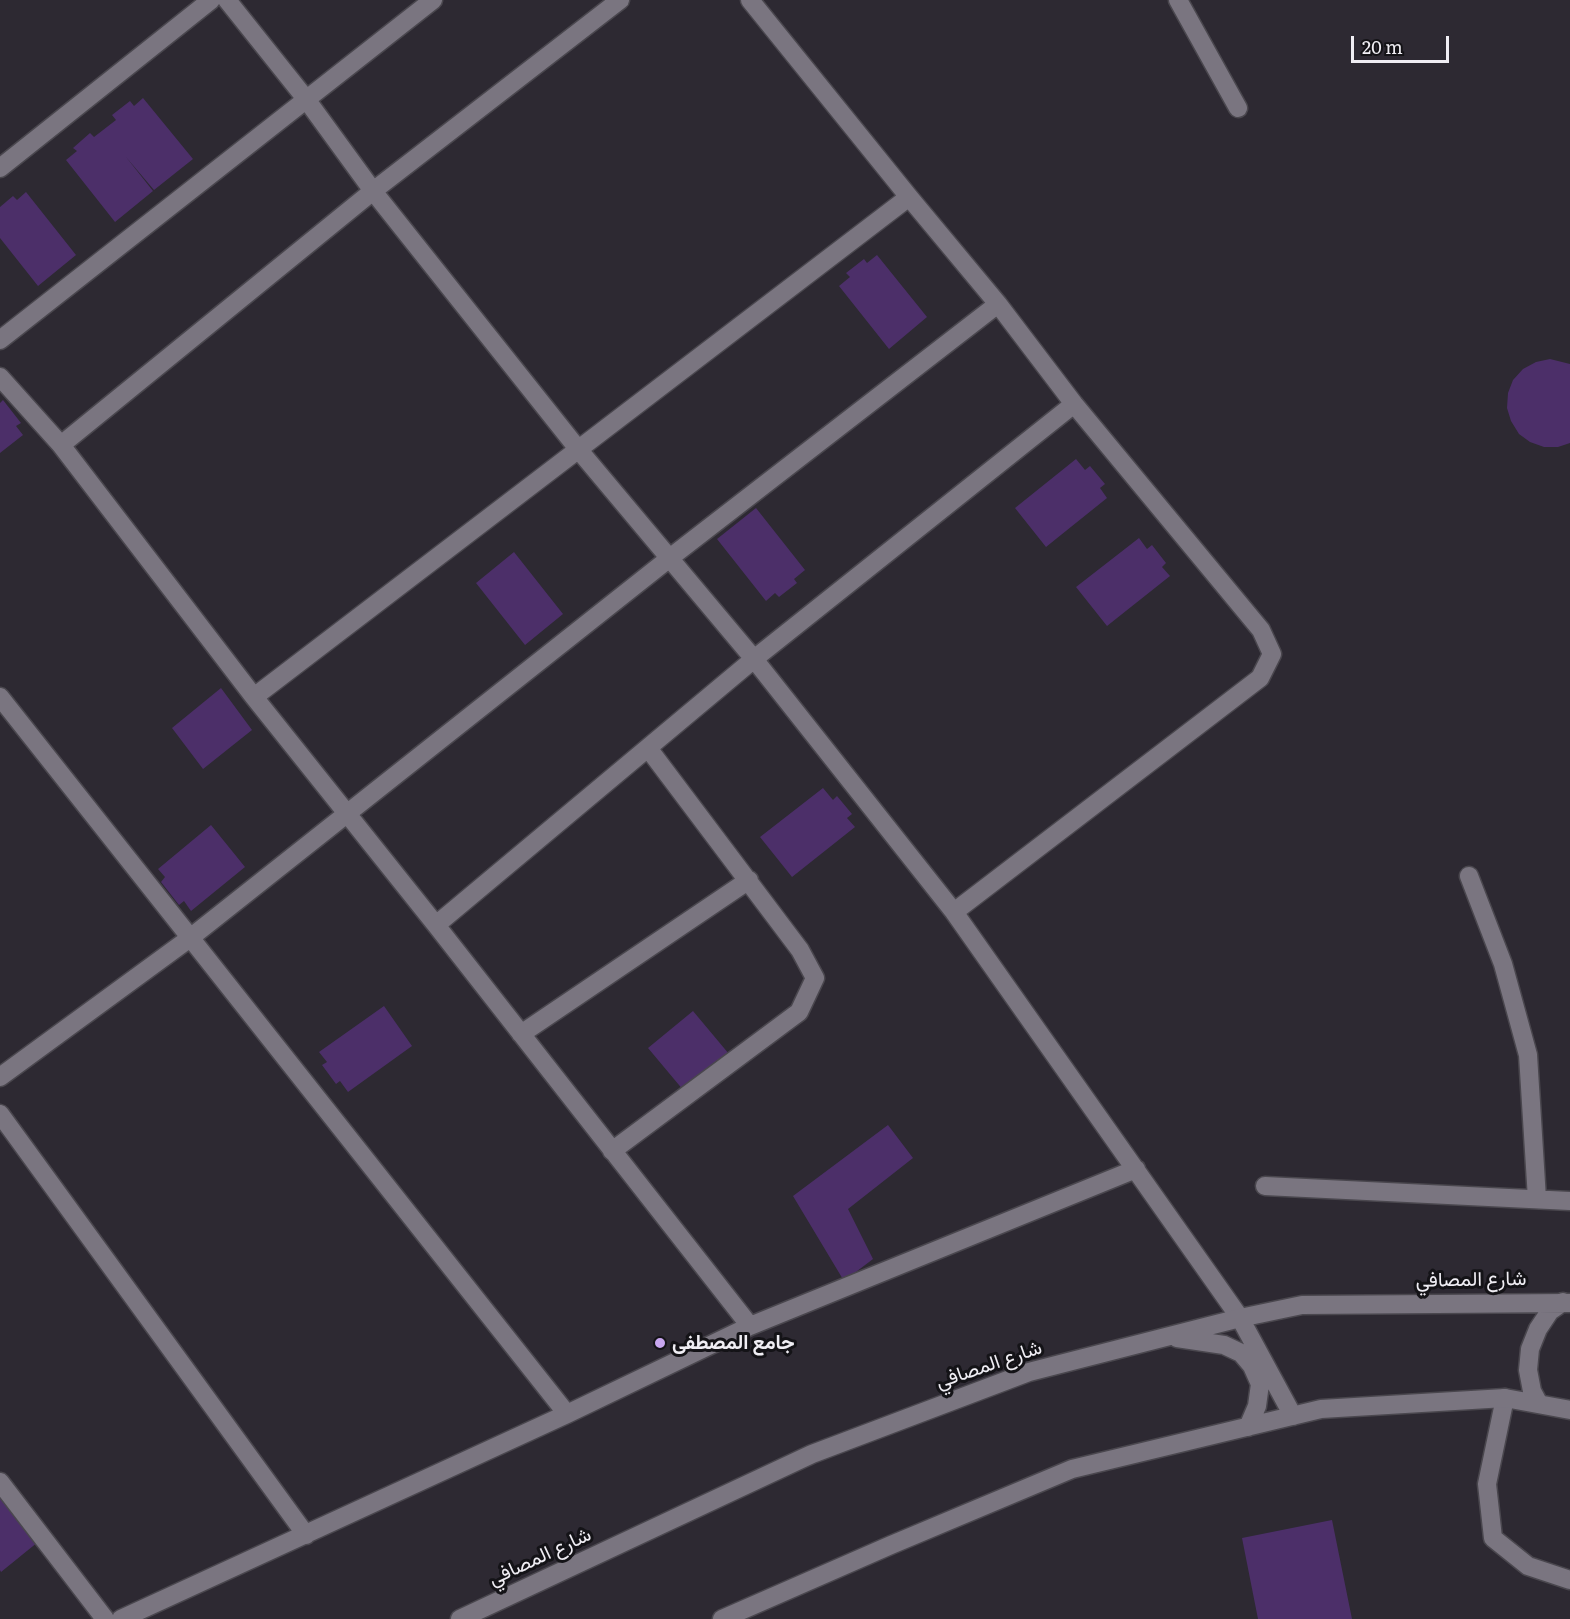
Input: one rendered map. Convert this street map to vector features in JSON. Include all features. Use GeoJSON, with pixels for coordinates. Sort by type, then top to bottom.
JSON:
{"type":"FeatureCollection","features":[{"type":"Feature","properties":{"kind":"street"},"geometry":{"type":"LineString","coordinates":[[0,168],[211,0]]}},
{"type":"Feature","properties":{"kind":"street"},"geometry":{"type":"LineString","coordinates":[[227,0],[306,99],[373,190],[578,449],[671,557],[754,659],[954,912],[1240,1318],[1293,1416]]}},
{"type":"Feature","properties":{"kind":"street"},"geometry":{"type":"LineString","coordinates":[[0,340],[433,0]]}},
{"type":"Feature","properties":{"kind":"street"},"geometry":{"type":"LineString","coordinates":[[61,445],[373,190],[620,0]]}},
{"type":"Feature","properties":{"kind":"street"},"geometry":{"type":"LineString","coordinates":[[750,0],[998,304],[1074,404],[1261,630],[1272,654],[1260,678],[954,912]]}},
{"type":"Feature","properties":{"kind":"street"},"geometry":{"type":"LineString","coordinates":[[1178,0],[1238,108]]}},
{"type":"Feature","properties":{"kind":"street"},"geometry":{"type":"LineString","coordinates":[[254,697],[909,197]]}},
{"type":"Feature","properties":{"kind":"street"},"geometry":{"type":"LineString","coordinates":[[0,1077],[190,938],[346,812],[998,304]]}},
{"type":"Feature","properties":{"kind":"street"},"geometry":{"type":"LineString","coordinates":[[0,377],[61,445],[254,697],[750,1326]]}},
{"type":"Feature","properties":{"kind":"street"},"geometry":{"type":"LineString","coordinates":[[436,925],[754,659],[1074,404]]}},
{"type":"Feature","properties":{"kind":"street"},"geometry":{"type":"LineString","coordinates":[[0,697],[567,1414]]}},
{"type":"Feature","properties":{"kind":"street"},"geometry":{"type":"LineString","coordinates":[[612,1151],[799,1012],[815,978],[800,950],[648,748]]}},
{"type":"Feature","properties":{"kind":"street"},"geometry":{"type":"LineString","coordinates":[[1469,876],[1503,963],[1528,1055],[1537,1199]]}},
{"type":"Feature","properties":{"kind":"street"},"geometry":{"type":"LineString","coordinates":[[520,1034],[748,880]]}},
{"type":"Feature","properties":{"kind":"street"},"geometry":{"type":"LineString","coordinates":[[0,1114],[306,1535]]}},
{"type":"Feature","properties":{"kind":"street"},"geometry":{"type":"LineString","coordinates":[[121,1619],[567,1414],[750,1326],[1136,1169]]}},
{"type":"Feature","properties":{"kind":"street"},"geometry":{"type":"LineString","coordinates":[[1265,1186],[1570,1201]]}},
{"type":"Feature","properties":{"kind":"street"},"geometry":{"type":"LineString","coordinates":[[1539,1404],[1532,1391],[1528,1370],[1530,1349],[1538,1329],[1550,1311],[1566,1302]]}},
{"type":"Feature","properties":{"kind":"street","name":"شارع المصافي"},"geometry":{"type":"LineString","coordinates":[[460,1619],[812,1454],[1029,1372],[1240,1318],[1302,1305],[1566,1302]]}},
{"type":"Feature","properties":{"kind":"street"},"geometry":{"type":"LineString","coordinates":[[1169,1337],[1224,1345],[1241,1353],[1252,1366],[1260,1384],[1257,1406],[1248,1427]]}},
{"type":"Feature","properties":{"kind":"street"},"geometry":{"type":"LineString","coordinates":[[1505,1398],[1487,1484],[1493,1538],[1528,1566],[1570,1580]]}},
{"type":"Feature","properties":{"kind":"street"},"geometry":{"type":"LineString","coordinates":[[722,1619],[1072,1468],[1321,1409],[1505,1398],[1570,1410]]}},
{"type":"Feature","properties":{"kind":"street"},"geometry":{"type":"LineString","coordinates":[[0,1482],[105,1619]]}},
{"type":"Feature","properties":{"kind":"building"},"geometry":{"type":"Polygon","coordinates":[[[143,98],[193,159],[154,190],[126,157],[153,191],[115,222],[66,160],[77,151],[73,148],[90,133],[94,137],[116,120],[112,115],[130,101],[134,106],[143,98]]]}},
{"type":"Feature","properties":{"kind":"building"},"geometry":{"type":"Polygon","coordinates":[[[26,192],[76,255],[38,286],[0,238],[0,207],[13,196],[17,200],[26,192]]]}},
{"type":"Feature","properties":{"kind":"building"},"geometry":{"type":"Polygon","coordinates":[[[877,255],[927,317],[889,349],[839,286],[850,277],[846,273],[864,259],[867,263],[877,255]]]}},
{"type":"Feature","properties":{"kind":"building"},"geometry":{"type":"Polygon","coordinates":[[[1550,359],[1570,364],[1570,443],[1558,447],[1544,447],[1530,442],[1519,434],[1511,421],[1507,408],[1508,393],[1513,380],[1523,369],[1536,362],[1550,359]]]}},
{"type":"Feature","properties":{"kind":"building"},"geometry":{"type":"Polygon","coordinates":[[[3,400],[21,423],[16,426],[23,435],[0,453],[0,403],[3,400]]]}},
{"type":"Feature","properties":{"kind":"building"},"geometry":{"type":"Polygon","coordinates":[[[1076,459],[1085,470],[1090,466],[1105,484],[1100,488],[1107,498],[1046,547],[1015,508],[1076,459]]]}},
{"type":"Feature","properties":{"kind":"building"},"geometry":{"type":"Polygon","coordinates":[[[756,508],[805,570],[794,579],[797,583],[779,597],[775,593],[766,601],[717,539],[756,508]]]}},
{"type":"Feature","properties":{"kind":"building"},"geometry":{"type":"Polygon","coordinates":[[[1139,538],[1147,549],[1152,545],[1166,563],[1162,567],[1170,576],[1107,626],[1076,587],[1139,538]]]}},
{"type":"Feature","properties":{"kind":"building"},"geometry":{"type":"Polygon","coordinates":[[[514,552],[563,614],[525,645],[476,583],[514,552]]]}},
{"type":"Feature","properties":{"kind":"building"},"geometry":{"type":"Polygon","coordinates":[[[221,688],[252,730],[203,769],[172,728],[221,688]]]}},
{"type":"Feature","properties":{"kind":"building"},"geometry":{"type":"Polygon","coordinates":[[[823,788],[833,800],[837,796],[852,814],[847,818],[855,827],[792,877],[760,837],[823,788]]]}},
{"type":"Feature","properties":{"kind":"building"},"geometry":{"type":"Polygon","coordinates":[[[211,825],[245,867],[191,911],[184,901],[179,905],[161,882],[165,877],[158,869],[211,825]]]}},
{"type":"Feature","properties":{"kind":"building"},"geometry":{"type":"Polygon","coordinates":[[[384,1006],[412,1046],[348,1092],[340,1081],[336,1084],[322,1065],[327,1062],[319,1052],[384,1006]]]}},
{"type":"Feature","properties":{"kind":"building"},"geometry":{"type":"Polygon","coordinates":[[[693,1011],[729,1054],[684,1091],[648,1048],[693,1011]]]}},
{"type":"Feature","properties":{"kind":"building"},"geometry":{"type":"Polygon","coordinates":[[[888,1125],[913,1158],[848,1209],[873,1259],[844,1281],[793,1196],[888,1125]]]}},
{"type":"Feature","properties":{"kind":"building"},"geometry":{"type":"Polygon","coordinates":[[[0,1494],[38,1542],[1,1572],[0,1570],[0,1494]]]}},
{"type":"Feature","properties":{"kind":"building"},"geometry":{"type":"Polygon","coordinates":[[[1332,1520],[1352,1619],[1258,1619],[1242,1538],[1332,1520]]]}},
{"type":"Feature","properties":{"kind":"place","name":"جامع المصطفى"},"geometry":{"type":"Point","coordinates":[660,1343]}}]}
